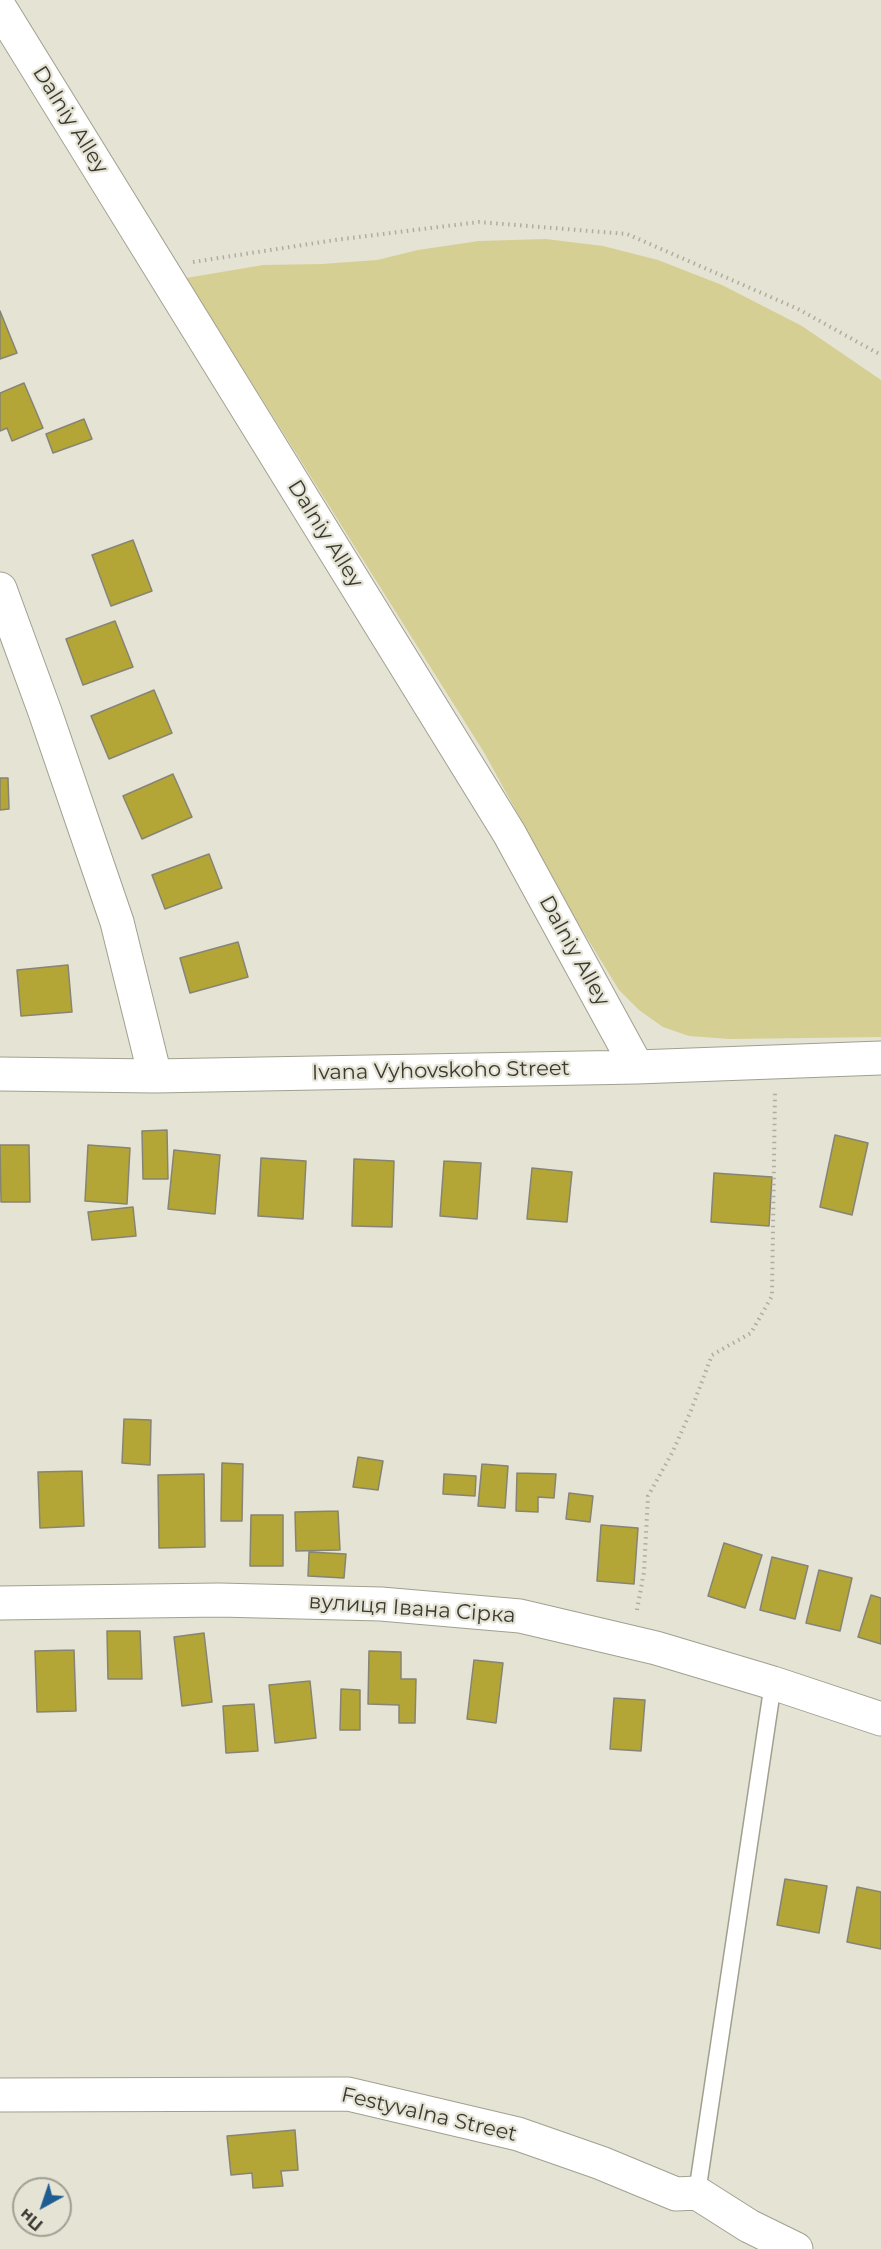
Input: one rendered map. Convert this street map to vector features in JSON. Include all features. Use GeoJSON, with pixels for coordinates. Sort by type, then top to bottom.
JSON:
{"type":"FeatureCollection","features":[{"type":"Feature","properties":{"kind":"street","name":"Dalniy Alley"},"geometry":{"type":"LineString","coordinates":[[0,8],[509,833],[637,1067]]}},
{"type":"Feature","properties":{"kind":"street"},"geometry":{"type":"LineString","coordinates":[[0,589],[117,922],[155,1076]]}},
{"type":"Feature","properties":{"kind":"street","name":"Ivana Vyhovskoho Street"},"geometry":{"type":"LineString","coordinates":[[0,1074],[155,1076],[637,1067],[881,1058]]}},
{"type":"Feature","properties":{"kind":"street","name":"вулиця Івана Сірка"},"geometry":{"type":"LineString","coordinates":[[0,1603],[219,1600],[422,1606],[520,1616],[632,1641],[773,1683],[881,1719]]}},
{"type":"Feature","properties":{"kind":"street","name":"Festyvalna Street"},"geometry":{"type":"LineString","coordinates":[[0,2095],[348,2094],[518,2134],[601,2163],[676,2194],[697,2193],[749,2226],[796,2249]]}},
{"type":"Feature","properties":{"kind":"lane"},"geometry":{"type":"LineString","coordinates":[[697,2193],[773,1683]]}},
{"type":"Feature","properties":{"kind":"path"},"geometry":{"type":"LineString","coordinates":[[160,267],[335,240],[479,222],[627,234],[798,309],[881,355]]}},
{"type":"Feature","properties":{"kind":"path"},"geometry":{"type":"LineString","coordinates":[[632,1641],[644,1572],[648,1496],[672,1453],[712,1355],[751,1333],[771,1296],[775,1062]]}},
{"type":"Feature","properties":{"kind":"shaded area"},"geometry":{"type":"Polygon","coordinates":[[[546,239],[603,246],[658,260],[722,285],[802,326],[881,380],[881,1037],[730,1039],[689,1036],[663,1027],[639,1010],[619,990],[573,915],[485,754],[186,278],[263,265],[377,260],[418,250],[479,241],[546,239]]]}},
{"type":"Feature","properties":{"kind":"building"},"geometry":{"type":"Polygon","coordinates":[[[0,311],[17,353],[0,359],[0,311]]]}},
{"type":"Feature","properties":{"kind":"building"},"geometry":{"type":"Polygon","coordinates":[[[24,383],[43,428],[12,441],[7,428],[0,431],[0,393],[24,383]]]}},
{"type":"Feature","properties":{"kind":"building"},"geometry":{"type":"Polygon","coordinates":[[[84,419],[92,439],[53,453],[46,434],[84,419]]]}},
{"type":"Feature","properties":{"kind":"building"},"geometry":{"type":"Polygon","coordinates":[[[133,540],[152,591],[111,606],[92,555],[133,540]]]}},
{"type":"Feature","properties":{"kind":"building"},"geometry":{"type":"Polygon","coordinates":[[[115,621],[133,667],[83,685],[66,639],[115,621]]]}},
{"type":"Feature","properties":{"kind":"building"},"geometry":{"type":"Polygon","coordinates":[[[154,690],[172,733],[109,759],[91,716],[154,690]]]}},
{"type":"Feature","properties":{"kind":"building"},"geometry":{"type":"Polygon","coordinates":[[[173,774],[192,817],[142,839],[123,796],[173,774]]]}},
{"type":"Feature","properties":{"kind":"building"},"geometry":{"type":"Polygon","coordinates":[[[0,778],[8,778],[9,809],[0,810],[0,778]]]}},
{"type":"Feature","properties":{"kind":"building"},"geometry":{"type":"Polygon","coordinates":[[[209,854],[222,888],[165,909],[152,875],[209,854]]]}},
{"type":"Feature","properties":{"kind":"building"},"geometry":{"type":"Polygon","coordinates":[[[238,942],[248,977],[190,993],[180,958],[238,942]]]}},
{"type":"Feature","properties":{"kind":"building"},"geometry":{"type":"Polygon","coordinates":[[[68,965],[72,1012],[21,1016],[17,970],[68,965]]]}},
{"type":"Feature","properties":{"kind":"building"},"geometry":{"type":"Polygon","coordinates":[[[167,1130],[168,1179],[143,1179],[142,1131],[167,1130]]]}},
{"type":"Feature","properties":{"kind":"building"},"geometry":{"type":"Polygon","coordinates":[[[835,1135],[868,1143],[852,1215],[820,1207],[835,1135]]]}},
{"type":"Feature","properties":{"kind":"building"},"geometry":{"type":"Polygon","coordinates":[[[0,1145],[29,1145],[30,1202],[1,1202],[0,1145]]]}},
{"type":"Feature","properties":{"kind":"building"},"geometry":{"type":"Polygon","coordinates":[[[88,1145],[130,1148],[127,1204],[85,1201],[88,1145]]]}},
{"type":"Feature","properties":{"kind":"building"},"geometry":{"type":"Polygon","coordinates":[[[174,1150],[220,1155],[215,1214],[168,1209],[174,1150]]]}},
{"type":"Feature","properties":{"kind":"building"},"geometry":{"type":"Polygon","coordinates":[[[261,1158],[306,1161],[303,1219],[258,1216],[261,1158]]]}},
{"type":"Feature","properties":{"kind":"building"},"geometry":{"type":"Polygon","coordinates":[[[354,1159],[394,1161],[392,1227],[352,1226],[354,1159]]]}},
{"type":"Feature","properties":{"kind":"building"},"geometry":{"type":"Polygon","coordinates":[[[444,1161],[481,1163],[477,1219],[440,1216],[444,1161]]]}},
{"type":"Feature","properties":{"kind":"building"},"geometry":{"type":"Polygon","coordinates":[[[532,1168],[572,1172],[567,1222],[527,1219],[532,1168]]]}},
{"type":"Feature","properties":{"kind":"building"},"geometry":{"type":"Polygon","coordinates":[[[714,1173],[772,1177],[769,1226],[711,1222],[714,1173]]]}},
{"type":"Feature","properties":{"kind":"building"},"geometry":{"type":"Polygon","coordinates":[[[133,1207],[136,1236],[92,1240],[88,1212],[133,1207]]]}},
{"type":"Feature","properties":{"kind":"building"},"geometry":{"type":"Polygon","coordinates":[[[124,1419],[151,1420],[150,1465],[122,1463],[124,1419]]]}},
{"type":"Feature","properties":{"kind":"building"},"geometry":{"type":"Polygon","coordinates":[[[358,1457],[383,1461],[378,1490],[353,1487],[358,1457]]]}},
{"type":"Feature","properties":{"kind":"building"},"geometry":{"type":"Polygon","coordinates":[[[222,1463],[243,1464],[242,1521],[221,1521],[222,1463]]]}},
{"type":"Feature","properties":{"kind":"building"},"geometry":{"type":"Polygon","coordinates":[[[482,1464],[508,1466],[505,1508],[478,1506],[482,1464]]]}},
{"type":"Feature","properties":{"kind":"building"},"geometry":{"type":"Polygon","coordinates":[[[82,1471],[84,1526],[40,1528],[38,1472],[82,1471]]]}},
{"type":"Feature","properties":{"kind":"building"},"geometry":{"type":"Polygon","coordinates":[[[517,1473],[556,1474],[554,1498],[538,1497],[538,1512],[516,1511],[517,1473]]]}},
{"type":"Feature","properties":{"kind":"building"},"geometry":{"type":"Polygon","coordinates":[[[204,1474],[205,1547],[159,1548],[158,1475],[204,1474]]]}},
{"type":"Feature","properties":{"kind":"building"},"geometry":{"type":"Polygon","coordinates":[[[444,1474],[476,1476],[475,1496],[443,1494],[444,1474]]]}},
{"type":"Feature","properties":{"kind":"building"},"geometry":{"type":"Polygon","coordinates":[[[569,1493],[593,1496],[590,1522],[566,1519],[569,1493]]]}},
{"type":"Feature","properties":{"kind":"building"},"geometry":{"type":"Polygon","coordinates":[[[338,1511],[340,1550],[296,1551],[295,1512],[338,1511]]]}},
{"type":"Feature","properties":{"kind":"building"},"geometry":{"type":"Polygon","coordinates":[[[251,1515],[283,1515],[283,1566],[250,1566],[251,1515]]]}},
{"type":"Feature","properties":{"kind":"building"},"geometry":{"type":"Polygon","coordinates":[[[601,1525],[638,1528],[634,1584],[597,1581],[601,1525]]]}},
{"type":"Feature","properties":{"kind":"building"},"geometry":{"type":"Polygon","coordinates":[[[724,1543],[762,1555],[745,1608],[708,1596],[724,1543]]]}},
{"type":"Feature","properties":{"kind":"building"},"geometry":{"type":"Polygon","coordinates":[[[309,1552],[346,1554],[344,1578],[308,1576],[309,1552]]]}},
{"type":"Feature","properties":{"kind":"building"},"geometry":{"type":"Polygon","coordinates":[[[772,1557],[808,1566],[795,1619],[760,1610],[772,1557]]]}},
{"type":"Feature","properties":{"kind":"building"},"geometry":{"type":"Polygon","coordinates":[[[819,1570],[852,1578],[840,1631],[806,1623],[819,1570]]]}},
{"type":"Feature","properties":{"kind":"building"},"geometry":{"type":"Polygon","coordinates":[[[871,1595],[881,1598],[881,1644],[858,1637],[871,1595]]]}},
{"type":"Feature","properties":{"kind":"building"},"geometry":{"type":"Polygon","coordinates":[[[107,1631],[140,1631],[142,1679],[108,1679],[107,1631]]]}},
{"type":"Feature","properties":{"kind":"building"},"geometry":{"type":"Polygon","coordinates":[[[204,1633],[212,1702],[182,1706],[174,1637],[204,1633]]]}},
{"type":"Feature","properties":{"kind":"building"},"geometry":{"type":"Polygon","coordinates":[[[74,1650],[76,1711],[37,1712],[35,1651],[74,1650]]]}},
{"type":"Feature","properties":{"kind":"building"},"geometry":{"type":"Polygon","coordinates":[[[369,1651],[401,1652],[401,1679],[416,1679],[415,1723],[399,1723],[399,1705],[368,1704],[369,1651]]]}},
{"type":"Feature","properties":{"kind":"building"},"geometry":{"type":"Polygon","coordinates":[[[474,1660],[503,1663],[496,1723],[467,1719],[474,1660]]]}},
{"type":"Feature","properties":{"kind":"building"},"geometry":{"type":"Polygon","coordinates":[[[310,1681],[316,1738],[275,1743],[269,1685],[310,1681]]]}},
{"type":"Feature","properties":{"kind":"building"},"geometry":{"type":"Polygon","coordinates":[[[341,1689],[360,1690],[360,1730],[340,1730],[341,1689]]]}},
{"type":"Feature","properties":{"kind":"building"},"geometry":{"type":"Polygon","coordinates":[[[614,1698],[645,1700],[641,1751],[610,1749],[614,1698]]]}},
{"type":"Feature","properties":{"kind":"building"},"geometry":{"type":"Polygon","coordinates":[[[254,1704],[258,1751],[226,1753],[223,1706],[254,1704]]]}},
{"type":"Feature","properties":{"kind":"building"},"geometry":{"type":"Polygon","coordinates":[[[785,1879],[827,1886],[819,1933],[777,1925],[785,1879]]]}},
{"type":"Feature","properties":{"kind":"building"},"geometry":{"type":"Polygon","coordinates":[[[857,1887],[881,1892],[881,1949],[847,1942],[857,1887]]]}},
{"type":"Feature","properties":{"kind":"building"},"geometry":{"type":"Polygon","coordinates":[[[295,2130],[298,2170],[281,2171],[283,2186],[253,2188],[252,2173],[231,2175],[227,2136],[295,2130]]]}}]}
